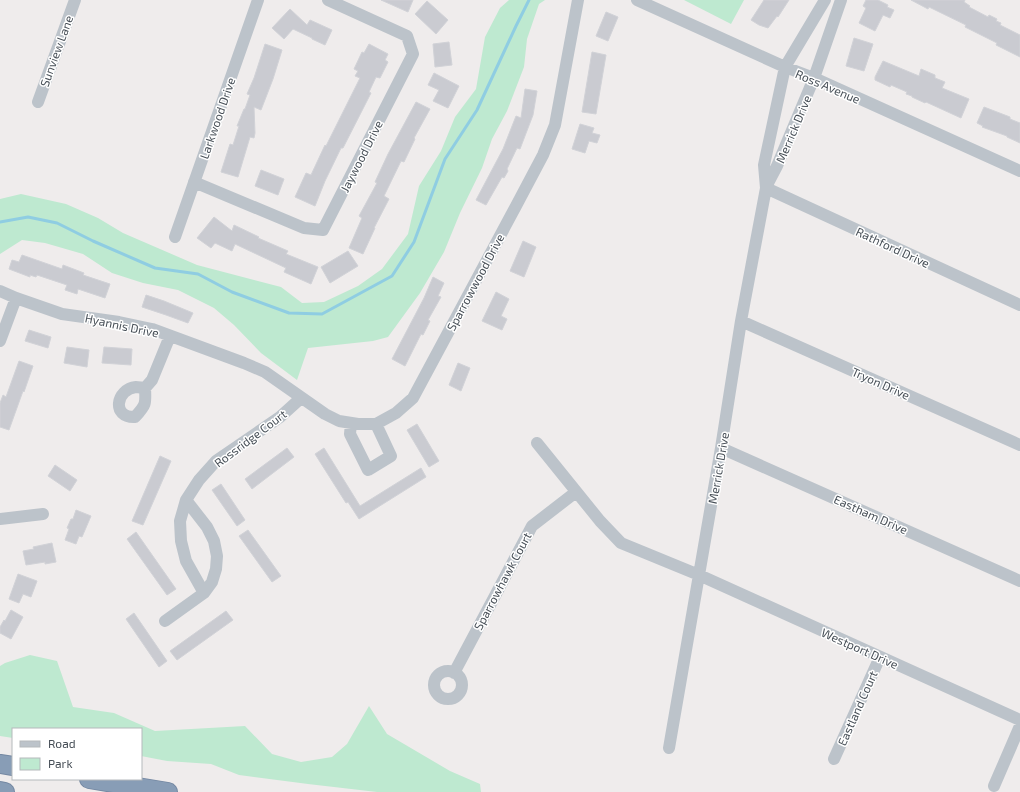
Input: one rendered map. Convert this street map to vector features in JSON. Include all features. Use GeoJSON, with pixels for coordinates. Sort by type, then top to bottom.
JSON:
{"type":"FeatureCollection","features":[{"type":"Feature","properties":{"kind":"highway"},"geometry":{"type":"LineString","coordinates":[[0,764],[12,766]]}},
{"type":"Feature","properties":{"kind":"highway"},"geometry":{"type":"LineString","coordinates":[[95,780],[168,792]]}},
{"type":"Feature","properties":{"kind":"highway"},"geometry":{"type":"LineString","coordinates":[[0,791],[5,792]]}},
{"type":"Feature","properties":{"kind":"street","name":"Sunview Lane"},"geometry":{"type":"LineString","coordinates":[[38,102],[75,0]]}},
{"type":"Feature","properties":{"kind":"street","name":"Larkwood Drive"},"geometry":{"type":"LineString","coordinates":[[175,237],[258,0]]}},
{"type":"Feature","properties":{"kind":"street","name":"Jaywood Drive"},"geometry":{"type":"LineString","coordinates":[[194,182],[304,228],[323,230],[413,54],[407,36],[328,0]]}},
{"type":"Feature","properties":{"kind":"street","name":"Sparrowwood Drive"},"geometry":{"type":"LineString","coordinates":[[265,372],[324,414],[339,421],[358,424],[376,424],[396,413],[413,398],[543,155],[555,125],[578,0]]}},
{"type":"Feature","properties":{"kind":"street","name":"Ross Avenue"},"geometry":{"type":"LineString","coordinates":[[637,0],[784,67],[814,78],[1020,171]]}},
{"type":"Feature","properties":{"kind":"street","name":"Merrick Drive"},"geometry":{"type":"LineString","coordinates":[[669,748],[721,448],[741,321],[766,188],[764,165],[784,67],[825,0]]}},
{"type":"Feature","properties":{"kind":"street","name":"Merrick Drive"},"geometry":{"type":"LineString","coordinates":[[766,188],[777,166],[814,78],[841,0]]}},
{"type":"Feature","properties":{"kind":"street","name":"Rathford Drive"},"geometry":{"type":"LineString","coordinates":[[766,188],[1020,305]]}},
{"type":"Feature","properties":{"kind":"street","name":"Hyannis Drive"},"geometry":{"type":"LineString","coordinates":[[0,292],[62,314],[152,329],[265,372]]}},
{"type":"Feature","properties":{"kind":"street"},"geometry":{"type":"LineString","coordinates":[[0,342],[16,298]]}},
{"type":"Feature","properties":{"kind":"street","name":"Tryon Drive"},"geometry":{"type":"LineString","coordinates":[[741,321],[1020,445]]}},
{"type":"Feature","properties":{"kind":"street"},"geometry":{"type":"LineString","coordinates":[[145,388],[152,380],[170,336]]}},
{"type":"Feature","properties":{"kind":"street","name":"Rossridge Court"},"geometry":{"type":"LineString","coordinates":[[204,593],[186,561],[181,541],[180,522],[186,500],[199,480],[216,461],[280,417],[301,398]]}},
{"type":"Feature","properties":{"kind":"street"},"geometry":{"type":"LineString","coordinates":[[351,423],[350,434],[368,470],[391,456],[376,424]]}},
{"type":"Feature","properties":{"kind":"street"},"geometry":{"type":"LineString","coordinates":[[537,443],[600,521],[621,543],[699,576]]}},
{"type":"Feature","properties":{"kind":"street","name":"Eastham Drive"},"geometry":{"type":"LineString","coordinates":[[721,448],[1020,581]]}},
{"type":"Feature","properties":{"kind":"street","name":"Sparrowhawk Court"},"geometry":{"type":"LineString","coordinates":[[454,673],[532,526],[576,492]]}},
{"type":"Feature","properties":{"kind":"street"},"geometry":{"type":"LineString","coordinates":[[165,621],[204,593],[212,582],[216,569],[218,556],[214,541],[207,527],[186,500]]}},
{"type":"Feature","properties":{"kind":"street"},"geometry":{"type":"LineString","coordinates":[[0,520],[43,514]]}},
{"type":"Feature","properties":{"kind":"street","name":"Westport Drive"},"geometry":{"type":"LineString","coordinates":[[699,576],[1020,720]]}},
{"type":"Feature","properties":{"kind":"street","name":"Eastland Court"},"geometry":{"type":"LineString","coordinates":[[834,760],[880,657]]}},
{"type":"Feature","properties":{"kind":"street"},"geometry":{"type":"LineString","coordinates":[[994,786],[1020,726]]}},
{"type":"Feature","properties":{"kind":"green space"},"geometry":{"type":"Polygon","coordinates":[[[509,0],[545,0],[539,4],[527,39],[524,67],[507,111],[492,139],[482,168],[460,213],[444,252],[420,293],[388,337],[373,341],[308,348],[297,380],[261,353],[234,325],[214,308],[178,290],[143,283],[112,273],[83,254],[45,243],[22,240],[0,254],[0,199],[21,194],[66,204],[98,218],[123,233],[197,265],[281,287],[302,303],[324,302],[358,286],[382,269],[408,234],[419,186],[441,151],[455,117],[476,89],[485,37],[500,8],[509,0]]]}},
{"type":"Feature","properties":{"kind":"green space"},"geometry":{"type":"Polygon","coordinates":[[[684,0],[744,0],[731,24],[684,0]]]}},
{"type":"Feature","properties":{"kind":"green space"},"geometry":{"type":"Polygon","coordinates":[[[30,655],[57,661],[73,707],[114,713],[155,731],[245,726],[272,754],[301,762],[332,757],[347,744],[369,706],[387,734],[450,771],[480,784],[481,792],[377,792],[239,775],[211,764],[167,761],[142,756],[142,728],[12,728],[12,738],[0,736],[0,666],[30,655]]]}},
{"type":"Feature","properties":{"kind":"building"},"geometry":{"type":"Polygon","coordinates":[[[381,0],[413,0],[408,12],[381,0]]]}},
{"type":"Feature","properties":{"kind":"building"},"geometry":{"type":"Polygon","coordinates":[[[764,0],[789,0],[778,17],[777,16],[768,28],[751,20],[764,0]]]}},
{"type":"Feature","properties":{"kind":"building"},"geometry":{"type":"Polygon","coordinates":[[[866,0],[878,0],[894,10],[890,18],[883,15],[875,31],[859,23],[866,8],[863,6],[866,0]]]}},
{"type":"Feature","properties":{"kind":"building"},"geometry":{"type":"Polygon","coordinates":[[[911,0],[965,0],[964,2],[970,6],[969,7],[988,17],[989,15],[997,19],[996,21],[1001,23],[1000,25],[1020,35],[1020,57],[996,45],[997,43],[965,27],[966,25],[911,0]]]}},
{"type":"Feature","properties":{"kind":"building"},"geometry":{"type":"Polygon","coordinates":[[[427,1],[448,20],[436,34],[415,14],[427,1]]]}},
{"type":"Feature","properties":{"kind":"building"},"geometry":{"type":"Polygon","coordinates":[[[290,9],[307,25],[310,20],[332,30],[325,45],[293,29],[284,39],[272,28],[290,9]]]}},
{"type":"Feature","properties":{"kind":"building"},"geometry":{"type":"Polygon","coordinates":[[[606,12],[618,17],[608,41],[596,36],[606,12]]]}},
{"type":"Feature","properties":{"kind":"building"},"geometry":{"type":"Polygon","coordinates":[[[854,38],[873,44],[864,71],[846,66],[854,38]]]}},
{"type":"Feature","properties":{"kind":"building"},"geometry":{"type":"Polygon","coordinates":[[[449,42],[452,65],[435,67],[433,44],[449,42]]]}},
{"type":"Feature","properties":{"kind":"building"},"geometry":{"type":"Polygon","coordinates":[[[265,44],[282,50],[261,110],[254,107],[254,138],[250,137],[238,177],[221,172],[230,144],[233,145],[239,126],[237,126],[250,95],[247,94],[265,44]]]}},
{"type":"Feature","properties":{"kind":"building"},"geometry":{"type":"Polygon","coordinates":[[[369,44],[388,54],[385,60],[388,62],[380,78],[376,77],[369,92],[371,93],[343,148],[341,148],[315,206],[295,197],[306,173],[311,175],[360,78],[355,76],[358,71],[354,69],[362,52],[364,53],[369,44]]]}},
{"type":"Feature","properties":{"kind":"building"},"geometry":{"type":"Polygon","coordinates":[[[592,52],[606,55],[596,114],[582,112],[592,52]]]}},
{"type":"Feature","properties":{"kind":"building"},"geometry":{"type":"Polygon","coordinates":[[[883,61],[919,76],[921,69],[935,75],[935,78],[945,82],[942,88],[969,99],[961,118],[912,97],[906,94],[907,92],[891,85],[890,87],[875,80],[883,61]]]}},
{"type":"Feature","properties":{"kind":"building"},"geometry":{"type":"Polygon","coordinates":[[[434,73],[459,86],[448,108],[433,101],[439,90],[428,85],[434,73]]]}},
{"type":"Feature","properties":{"kind":"building"},"geometry":{"type":"Polygon","coordinates":[[[525,89],[537,91],[533,115],[520,149],[517,148],[507,169],[508,171],[504,178],[502,177],[486,205],[476,200],[503,149],[516,116],[521,118],[525,89]]]}},
{"type":"Feature","properties":{"kind":"building"},"geometry":{"type":"Polygon","coordinates":[[[416,102],[430,109],[414,138],[415,139],[404,162],[401,161],[384,196],[389,199],[363,254],[349,248],[362,218],[359,216],[377,183],[375,182],[388,154],[416,102]]]}},
{"type":"Feature","properties":{"kind":"building"},"geometry":{"type":"Polygon","coordinates":[[[984,107],[1010,117],[1010,119],[1020,123],[1020,143],[1007,136],[982,127],[983,126],[977,123],[984,107]]]}},
{"type":"Feature","properties":{"kind":"building"},"geometry":{"type":"Polygon","coordinates":[[[580,124],[594,128],[592,133],[600,135],[597,143],[589,141],[585,153],[572,149],[580,124]]]}},
{"type":"Feature","properties":{"kind":"building"},"geometry":{"type":"Polygon","coordinates":[[[261,170],[284,179],[278,195],[255,186],[261,170]]]}},
{"type":"Feature","properties":{"kind":"building"},"geometry":{"type":"Polygon","coordinates":[[[214,217],[232,231],[234,225],[259,237],[258,238],[288,251],[286,254],[318,267],[311,284],[284,272],[286,268],[235,244],[232,251],[215,243],[211,248],[197,238],[214,217]]]}},
{"type":"Feature","properties":{"kind":"building"},"geometry":{"type":"Polygon","coordinates":[[[523,241],[536,247],[524,277],[510,271],[523,241]]]}},
{"type":"Feature","properties":{"kind":"building"},"geometry":{"type":"Polygon","coordinates":[[[348,251],[358,266],[330,283],[321,267],[348,251]]]}},
{"type":"Feature","properties":{"kind":"building"},"geometry":{"type":"Polygon","coordinates":[[[22,255],[62,269],[63,265],[84,273],[83,275],[110,284],[105,298],[78,289],[77,294],[65,290],[67,285],[37,275],[36,277],[30,275],[30,277],[9,269],[12,260],[19,262],[22,255]]]}},
{"type":"Feature","properties":{"kind":"building"},"geometry":{"type":"Polygon","coordinates":[[[433,277],[444,283],[438,296],[441,297],[428,320],[430,321],[423,335],[421,334],[405,366],[392,359],[424,298],[433,277]]]}},
{"type":"Feature","properties":{"kind":"building"},"geometry":{"type":"Polygon","coordinates":[[[496,292],[509,299],[501,316],[507,319],[502,330],[482,321],[496,292]]]}},
{"type":"Feature","properties":{"kind":"building"},"geometry":{"type":"Polygon","coordinates":[[[146,295],[193,313],[188,323],[142,307],[146,295]]]}},
{"type":"Feature","properties":{"kind":"building"},"geometry":{"type":"Polygon","coordinates":[[[29,330],[51,337],[48,348],[25,341],[29,330]]]}},
{"type":"Feature","properties":{"kind":"building"},"geometry":{"type":"Polygon","coordinates":[[[67,347],[89,350],[87,367],[64,363],[67,347]]]}},
{"type":"Feature","properties":{"kind":"building"},"geometry":{"type":"Polygon","coordinates":[[[104,347],[132,349],[131,365],[102,363],[104,347]]]}},
{"type":"Feature","properties":{"kind":"building"},"geometry":{"type":"Polygon","coordinates":[[[19,361],[33,366],[9,430],[0,427],[0,403],[3,395],[6,397],[19,361]]]}},
{"type":"Feature","properties":{"kind":"building"},"geometry":{"type":"Polygon","coordinates":[[[458,363],[470,368],[461,391],[449,385],[458,363]]]}},
{"type":"Feature","properties":{"kind":"building"},"geometry":{"type":"Polygon","coordinates":[[[417,424],[439,461],[429,467],[407,430],[417,424]]]}},
{"type":"Feature","properties":{"kind":"building"},"geometry":{"type":"Polygon","coordinates":[[[287,448],[294,457],[252,489],[245,479],[287,448]]]}},
{"type":"Feature","properties":{"kind":"building"},"geometry":{"type":"Polygon","coordinates":[[[324,448],[360,506],[421,468],[426,477],[359,519],[348,502],[346,503],[315,454],[324,448]]]}},
{"type":"Feature","properties":{"kind":"building"},"geometry":{"type":"Polygon","coordinates":[[[160,456],[171,461],[143,525],[132,521],[160,456]]]}},
{"type":"Feature","properties":{"kind":"building"},"geometry":{"type":"Polygon","coordinates":[[[55,465],[77,480],[70,491],[48,476],[55,465]]]}},
{"type":"Feature","properties":{"kind":"building"},"geometry":{"type":"Polygon","coordinates":[[[221,484],[245,520],[237,526],[212,490],[221,484]]]}},
{"type":"Feature","properties":{"kind":"building"},"geometry":{"type":"Polygon","coordinates":[[[76,510],[91,516],[82,537],[79,536],[76,544],[65,540],[69,529],[67,528],[71,519],[73,519],[76,510]]]}},
{"type":"Feature","properties":{"kind":"building"},"geometry":{"type":"Polygon","coordinates":[[[248,530],[281,576],[272,582],[239,536],[248,530]]]}},
{"type":"Feature","properties":{"kind":"building"},"geometry":{"type":"Polygon","coordinates":[[[136,532],[176,589],[167,595],[127,539],[136,532]]]}},
{"type":"Feature","properties":{"kind":"building"},"geometry":{"type":"Polygon","coordinates":[[[52,543],[56,562],[26,565],[23,551],[52,543]]]}},
{"type":"Feature","properties":{"kind":"building"},"geometry":{"type":"Polygon","coordinates":[[[18,574],[37,581],[31,597],[23,594],[19,603],[9,599],[18,574]]]}},
{"type":"Feature","properties":{"kind":"building"},"geometry":{"type":"Polygon","coordinates":[[[11,610],[23,617],[11,639],[0,633],[0,627],[11,610]]]}},
{"type":"Feature","properties":{"kind":"building"},"geometry":{"type":"Polygon","coordinates":[[[226,611],[233,620],[177,660],[170,651],[226,611]]]}},
{"type":"Feature","properties":{"kind":"building"},"geometry":{"type":"Polygon","coordinates":[[[134,613],[167,661],[159,667],[126,619],[134,613]]]}},
{"type":"Feature","properties":{"kind":"waterway"},"geometry":{"type":"LineString","coordinates":[[0,222],[28,217],[57,223],[93,241],[155,268],[198,274],[232,292],[289,313],[322,314],[392,276],[414,242],[445,159],[477,110],[529,0]]}}]}
